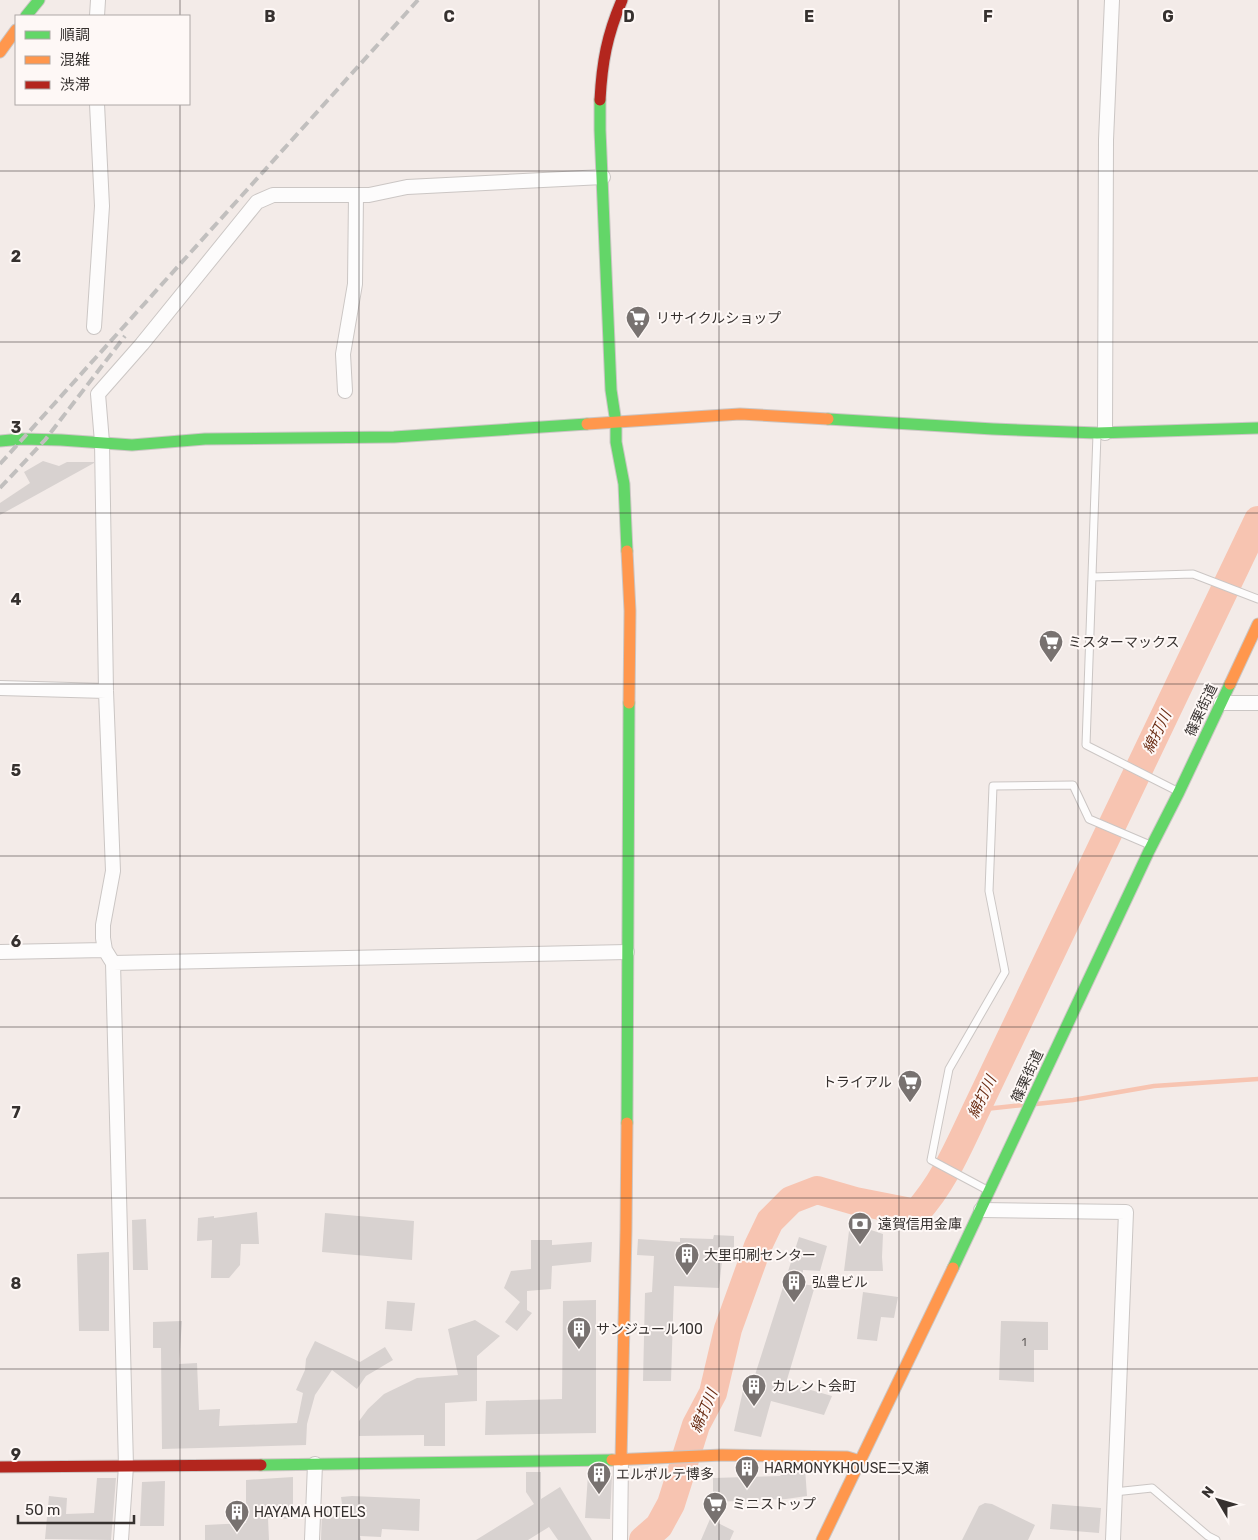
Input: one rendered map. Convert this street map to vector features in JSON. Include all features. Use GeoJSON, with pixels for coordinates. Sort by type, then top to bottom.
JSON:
{"type":"FeatureCollection","features":[{"type":"Feature","properties":{"kind":"street"},"geometry":{"type":"LineString","coordinates":[[27,15],[39,0]]}},
{"type":"Feature","properties":{"kind":"street"},"geometry":{"type":"LineString","coordinates":[[97,15],[98,0]]}},
{"type":"Feature","properties":{"kind":"street"},"geometry":{"type":"LineString","coordinates":[[617,1538],[626,1230],[630,611],[624,484],[616,442],[616,423],[611,390],[600,107],[608,32],[622,0]]}},
{"type":"Feature","properties":{"kind":"street"},"geometry":{"type":"LineString","coordinates":[[1101,433],[1106,140],[1112,0]]}},
{"type":"Feature","properties":{"kind":"street"},"geometry":{"type":"LineString","coordinates":[[0,52],[15,31]]}},
{"type":"Feature","properties":{"kind":"street"},"geometry":{"type":"LineString","coordinates":[[94,327],[102,206],[97,105]]}},
{"type":"Feature","properties":{"kind":"street"},"geometry":{"type":"LineString","coordinates":[[121,1540],[126,1466],[113,963],[105,950],[103,925],[113,871],[106,691],[102,442],[98,394],[142,344],[257,202],[273,195],[369,195],[407,187],[603,177]]}},
{"type":"Feature","properties":{"kind":"street"},"geometry":{"type":"LineString","coordinates":[[345,391],[343,354],[354,284],[356,195]]}},
{"type":"Feature","properties":{"kind":"street"},"geometry":{"type":"LineString","coordinates":[[0,441],[45,440],[132,445],[205,439],[394,437],[740,414],[993,429],[1101,433],[1258,428]]}},
{"type":"Feature","properties":{"kind":"street","name":"篠栗街道"},"geometry":{"type":"LineString","coordinates":[[822,1540],[981,1210],[1258,624]]}},
{"type":"Feature","properties":{"kind":"street"},"geometry":{"type":"LineString","coordinates":[[0,688],[106,691]]}},
{"type":"Feature","properties":{"kind":"street"},"geometry":{"type":"LineString","coordinates":[[1221,703],[1258,703]]}},
{"type":"Feature","properties":{"kind":"street"},"geometry":{"type":"LineString","coordinates":[[0,952],[105,950]]}},
{"type":"Feature","properties":{"kind":"street"},"geometry":{"type":"LineString","coordinates":[[113,963],[627,952]]}},
{"type":"Feature","properties":{"kind":"street"},"geometry":{"type":"LineString","coordinates":[[981,1210],[1126,1212],[1113,1540]]}},
{"type":"Feature","properties":{"kind":"street"},"geometry":{"type":"LineString","coordinates":[[0,1467],[620,1460],[722,1455],[847,1457],[860,1461]]}},
{"type":"Feature","properties":{"kind":"street"},"geometry":{"type":"LineString","coordinates":[[312,1540],[315,1464]]}},
{"type":"Feature","properties":{"kind":"lane"},"geometry":{"type":"LineString","coordinates":[[1101,433],[1092,577],[1086,745],[1179,792]]}},
{"type":"Feature","properties":{"kind":"lane"},"geometry":{"type":"LineString","coordinates":[[1092,577],[1193,574],[1258,599]]}},
{"type":"Feature","properties":{"kind":"lane"},"geometry":{"type":"LineString","coordinates":[[990,1191],[931,1160],[949,1069],[1005,972],[989,890],[993,786],[1073,785],[1089,819],[1152,846]]}},
{"type":"Feature","properties":{"kind":"lane"},"geometry":{"type":"LineString","coordinates":[[1114,1492],[1152,1488],[1208,1536],[1216,1540]]}},
{"type":"Feature","properties":{"kind":"building"},"geometry":{"type":"Polygon","coordinates":[[[43,461],[59,466],[67,462],[94,463],[0,515],[0,503],[30,483],[24,472],[43,461]]]}},
{"type":"Feature","properties":{"kind":"building"},"geometry":{"type":"Polygon","coordinates":[[[257,1212],[259,1244],[241,1244],[240,1265],[229,1278],[211,1278],[212,1240],[197,1241],[198,1218],[214,1216],[214,1218],[257,1212]]]}},
{"type":"Feature","properties":{"kind":"building"},"geometry":{"type":"Polygon","coordinates":[[[325,1213],[414,1221],[412,1260],[322,1252],[325,1213]]]}},
{"type":"Feature","properties":{"kind":"building"},"geometry":{"type":"Polygon","coordinates":[[[146,1219],[148,1270],[133,1270],[132,1220],[146,1219]]]}},
{"type":"Feature","properties":{"kind":"building","name":"遠賀信用金庫"},"geometry":{"type":"Polygon","coordinates":[[[850,1223],[883,1234],[883,1271],[844,1271],[850,1223]]]}},
{"type":"Feature","properties":{"kind":"building"},"geometry":{"type":"Polygon","coordinates":[[[714,1235],[734,1236],[734,1254],[730,1254],[729,1261],[722,1261],[719,1288],[674,1286],[671,1381],[643,1381],[645,1293],[652,1292],[654,1256],[637,1255],[638,1239],[680,1242],[680,1238],[713,1239],[714,1235]]]}},
{"type":"Feature","properties":{"kind":"building"},"geometry":{"type":"Polygon","coordinates":[[[799,1237],[827,1246],[820,1271],[803,1270],[802,1284],[815,1286],[786,1383],[832,1396],[824,1415],[771,1401],[761,1437],[734,1431],[746,1377],[754,1378],[799,1237]]]}},
{"type":"Feature","properties":{"kind":"building"},"geometry":{"type":"Polygon","coordinates":[[[531,1240],[552,1240],[552,1245],[592,1242],[591,1262],[552,1266],[551,1289],[527,1291],[527,1310],[532,1313],[517,1331],[505,1322],[520,1302],[504,1288],[511,1271],[531,1269],[531,1240]]]}},
{"type":"Feature","properties":{"kind":"building"},"geometry":{"type":"Polygon","coordinates":[[[109,1252],[109,1331],[79,1331],[77,1254],[109,1252]]]}},
{"type":"Feature","properties":{"kind":"building"},"geometry":{"type":"Polygon","coordinates":[[[863,1292],[898,1297],[894,1318],[881,1317],[877,1341],[857,1339],[863,1292]]]}},
{"type":"Feature","properties":{"kind":"building","name":"サンジュール100"},"geometry":{"type":"Polygon","coordinates":[[[596,1300],[596,1433],[485,1435],[486,1401],[562,1399],[563,1301],[596,1300]]]}},
{"type":"Feature","properties":{"kind":"building"},"geometry":{"type":"Polygon","coordinates":[[[387,1301],[415,1303],[412,1331],[385,1329],[387,1301]]]}},
{"type":"Feature","properties":{"kind":"building"},"geometry":{"type":"Polygon","coordinates":[[[475,1320],[500,1336],[477,1356],[477,1401],[445,1403],[445,1446],[424,1446],[424,1435],[359,1436],[359,1421],[368,1409],[384,1394],[417,1378],[458,1375],[448,1329],[475,1320]]]}},
{"type":"Feature","properties":{"kind":"building"},"geometry":{"type":"Polygon","coordinates":[[[182,1321],[179,1364],[197,1363],[199,1410],[220,1409],[219,1426],[297,1423],[303,1393],[296,1390],[305,1370],[306,1359],[315,1341],[360,1362],[385,1347],[393,1360],[366,1376],[357,1389],[332,1370],[315,1395],[307,1424],[306,1445],[162,1449],[161,1348],[153,1348],[153,1322],[182,1321]]]}},
{"type":"Feature","properties":{"kind":"building"},"geometry":{"type":"Polygon","coordinates":[[[1001,1321],[1048,1322],[1048,1350],[1034,1350],[1034,1382],[999,1380],[1001,1321]]]}},
{"type":"Feature","properties":{"kind":"building","name":"HARMONYKHOUSE二又瀬"},"geometry":{"type":"Polygon","coordinates":[[[788,1468],[805,1468],[807,1496],[786,1499],[713,1502],[713,1478],[780,1476],[788,1468]]]}},
{"type":"Feature","properties":{"kind":"building"},"geometry":{"type":"Polygon","coordinates":[[[526,1472],[541,1472],[541,1499],[560,1487],[592,1540],[558,1540],[549,1527],[528,1540],[476,1540],[534,1504],[526,1492],[526,1472]]]}},
{"type":"Feature","properties":{"kind":"building","name":"エルポルテ博多"},"geometry":{"type":"Polygon","coordinates":[[[588,1475],[612,1476],[610,1519],[585,1518],[588,1475]]]}},
{"type":"Feature","properties":{"kind":"building"},"geometry":{"type":"Polygon","coordinates":[[[293,1477],[293,1519],[268,1518],[269,1540],[205,1540],[205,1525],[246,1523],[246,1480],[293,1477]]]}},
{"type":"Feature","properties":{"kind":"building"},"geometry":{"type":"Polygon","coordinates":[[[97,1478],[116,1478],[111,1540],[45,1539],[49,1496],[67,1498],[66,1514],[94,1513],[97,1478]]]}},
{"type":"Feature","properties":{"kind":"building"},"geometry":{"type":"Polygon","coordinates":[[[165,1481],[164,1526],[140,1526],[142,1482],[165,1481]]]}},
{"type":"Feature","properties":{"kind":"building"},"geometry":{"type":"Polygon","coordinates":[[[341,1497],[420,1499],[419,1531],[382,1529],[381,1537],[360,1536],[361,1540],[321,1540],[322,1508],[342,1504],[341,1497]]]}},
{"type":"Feature","properties":{"kind":"building"},"geometry":{"type":"Polygon","coordinates":[[[985,1503],[992,1504],[1035,1525],[1028,1540],[962,1540],[979,1506],[985,1503]]]}},
{"type":"Feature","properties":{"kind":"building"},"geometry":{"type":"Polygon","coordinates":[[[1052,1504],[1101,1508],[1099,1533],[1050,1529],[1052,1504]]]}},
{"type":"Feature","properties":{"kind":"building","name":"ミニストップ"},"geometry":{"type":"Polygon","coordinates":[[[710,1519],[734,1531],[730,1540],[701,1540],[710,1519]]]}},
{"type":"Feature","properties":{"kind":"waterway","name":"綿打川"},"geometry":{"type":"LineString","coordinates":[[643,1540],[659,1526],[671,1504],[696,1425],[713,1393],[728,1329],[758,1246],[770,1221],[791,1200],[817,1190],[855,1201],[916,1213],[926,1202],[950,1164],[1258,520]]}},
{"type":"Feature","properties":{"kind":"waterway"},"geometry":{"type":"LineString","coordinates":[[1036,1104],[1073,1100],[1154,1086],[1258,1079]]}},
{"type":"Feature","properties":{"kind":"waterway"},"geometry":{"type":"LineString","coordinates":[[976,1110],[1023,1105]]}},
{"type":"Feature","properties":{"kind":"railway"},"geometry":{"type":"LineString","coordinates":[[0,464],[418,0]]}},
{"type":"Feature","properties":{"kind":"railway"},"geometry":{"type":"LineString","coordinates":[[0,488],[45,440],[125,336]]}},
{"type":"Feature","properties":{"kind":"traffic: fast"},"geometry":{"type":"LineString","coordinates":[[27,15],[39,0]]}},
{"type":"Feature","properties":{"kind":"traffic: fast"},"geometry":{"type":"LineString","coordinates":[[600,100],[611,390],[616,423],[616,442],[624,484],[627,551]]}},
{"type":"Feature","properties":{"kind":"traffic: fast"},"geometry":{"type":"LineString","coordinates":[[828,419],[1097,433],[1258,428]]}},
{"type":"Feature","properties":{"kind":"traffic: fast"},"geometry":{"type":"LineString","coordinates":[[0,441],[22,439],[61,440],[132,445],[205,439],[394,437],[587,424]]}},
{"type":"Feature","properties":{"kind":"traffic: fast"},"geometry":{"type":"LineString","coordinates":[[953,1268],[1149,851],[1230,684]]}},
{"type":"Feature","properties":{"kind":"traffic: fast"},"geometry":{"type":"LineString","coordinates":[[627,1123],[629,703]]}},
{"type":"Feature","properties":{"kind":"traffic: fast"},"geometry":{"type":"LineString","coordinates":[[261,1465],[612,1460]]}},
{"type":"Feature","properties":{"kind":"traffic: slow"},"geometry":{"type":"LineString","coordinates":[[0,52],[15,31]]}},
{"type":"Feature","properties":{"kind":"traffic: slow"},"geometry":{"type":"LineString","coordinates":[[587,424],[740,414],[828,419]]}},
{"type":"Feature","properties":{"kind":"traffic: slow"},"geometry":{"type":"LineString","coordinates":[[627,551],[630,611],[629,703]]}},
{"type":"Feature","properties":{"kind":"traffic: slow"},"geometry":{"type":"LineString","coordinates":[[1230,684],[1258,624]]}},
{"type":"Feature","properties":{"kind":"traffic: slow"},"geometry":{"type":"LineString","coordinates":[[621,1460],[627,1123]]}},
{"type":"Feature","properties":{"kind":"traffic: slow"},"geometry":{"type":"LineString","coordinates":[[822,1540],[953,1268]]}},
{"type":"Feature","properties":{"kind":"traffic: slow"},"geometry":{"type":"LineString","coordinates":[[612,1460],[722,1455],[847,1457],[860,1461]]}},
{"type":"Feature","properties":{"kind":"traffic: jam"},"geometry":{"type":"LineString","coordinates":[[600,100],[606,49],[622,0]]}},
{"type":"Feature","properties":{"kind":"traffic: jam"},"geometry":{"type":"LineString","coordinates":[[0,1467],[261,1465]]}},
{"type":"Feature","properties":{"kind":"place","name":"リサイクルショップ"},"geometry":{"type":"Point","coordinates":[638,339]}},
{"type":"Feature","properties":{"kind":"place","name":"ミスターマックス"},"geometry":{"type":"Point","coordinates":[1051,663]}},
{"type":"Feature","properties":{"kind":"place","name":"トライアル"},"geometry":{"type":"Point","coordinates":[910,1103]}},
{"type":"Feature","properties":{"kind":"place","name":"遠賀信用金庫"},"geometry":{"type":"Point","coordinates":[860,1245]}},
{"type":"Feature","properties":{"kind":"place","name":"大里印刷センター"},"geometry":{"type":"Point","coordinates":[687,1276]}},
{"type":"Feature","properties":{"kind":"place","name":"弘豊ビル"},"geometry":{"type":"Point","coordinates":[794,1303]}},
{"type":"Feature","properties":{"kind":"place","name":"サンジュール100"},"geometry":{"type":"Point","coordinates":[579,1350]}},
{"type":"Feature","properties":{"kind":"place","name":"カレント会町"},"geometry":{"type":"Point","coordinates":[754,1407]}},
{"type":"Feature","properties":{"kind":"place","name":"HARMONYKHOUSE二又瀬"},"geometry":{"type":"Point","coordinates":[747,1489]}},
{"type":"Feature","properties":{"kind":"place","name":"エルポルテ博多"},"geometry":{"type":"Point","coordinates":[599,1495]}},
{"type":"Feature","properties":{"kind":"place","name":"ミニストップ"},"geometry":{"type":"Point","coordinates":[715,1525]}},
{"type":"Feature","properties":{"kind":"place","name":"HAYAMA HOTELS"},"geometry":{"type":"Point","coordinates":[237,1533]}}]}
